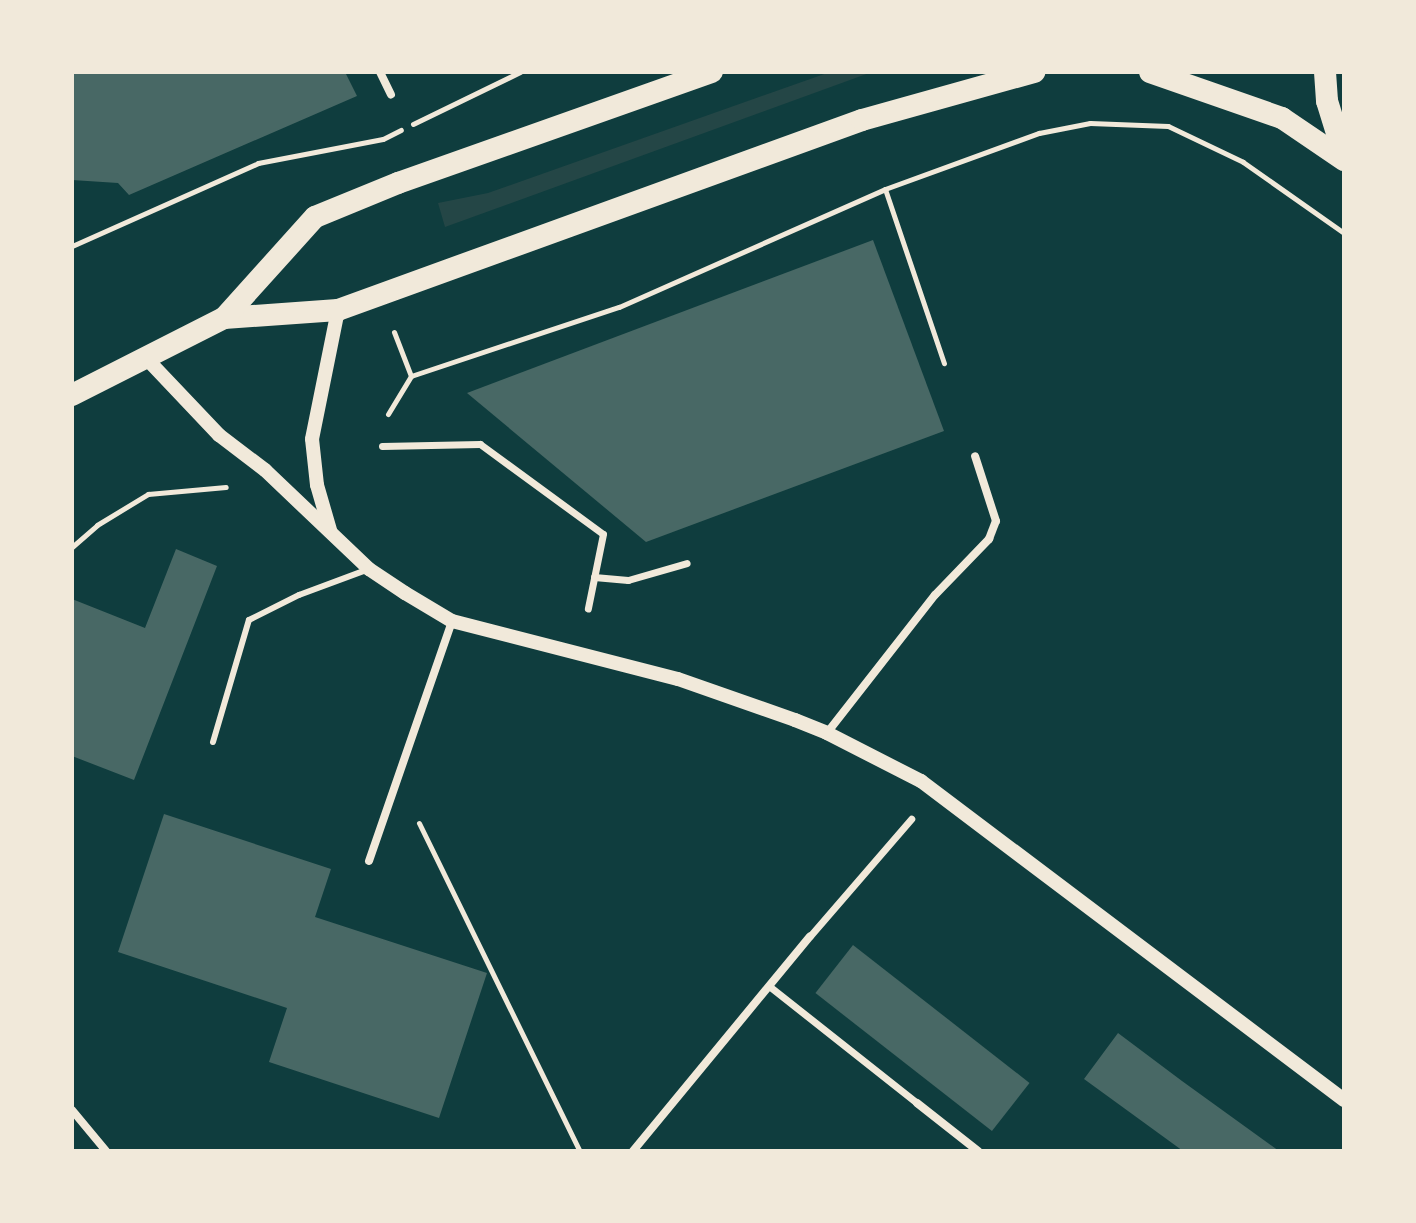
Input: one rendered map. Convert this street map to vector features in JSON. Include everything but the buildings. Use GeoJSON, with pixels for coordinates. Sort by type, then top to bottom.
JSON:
{"type":"FeatureCollection","features":[{"type":"Feature","properties":{"kind":"highway"},"geometry":{"type":"LineString","coordinates":[[72,395],[224,318],[315,217],[398,183],[712,72]]}},
{"type":"Feature","properties":{"kind":"highway"},"geometry":{"type":"LineString","coordinates":[[224,318],[338,310],[862,120],[1034,72]]}},
{"type":"Feature","properties":{"kind":"highway"},"geometry":{"type":"LineString","coordinates":[[1150,72],[1282,118],[1344,158]]}},
{"type":"Feature","properties":{"kind":"highway"},"geometry":{"type":"LineString","coordinates":[[1325,72],[1327,101],[1344,158]]}},
{"type":"Feature","properties":{"kind":"street"},"geometry":{"type":"LineString","coordinates":[[380,72],[391,95]]}},
{"type":"Feature","properties":{"kind":"street"},"geometry":{"type":"LineString","coordinates":[[330,530],[317,485],[312,439],[338,310]]}},
{"type":"Feature","properties":{"kind":"street"},"geometry":{"type":"LineString","coordinates":[[145,357],[219,435],[265,470],[369,569],[452,621],[678,679],[827,733],[935,790],[1344,1100]]}},
{"type":"Feature","properties":{"kind":"street"},"geometry":{"type":"LineString","coordinates":[[382,446],[480,444],[603,534],[588,608]]}},
{"type":"Feature","properties":{"kind":"street"},"geometry":{"type":"LineString","coordinates":[[827,733],[935,595],[989,539],[996,521],[975,456]]}},
{"type":"Feature","properties":{"kind":"street"},"geometry":{"type":"LineString","coordinates":[[594,577],[628,580],[687,563]]}},
{"type":"Feature","properties":{"kind":"street"},"geometry":{"type":"LineString","coordinates":[[369,861],[452,621]]}},
{"type":"Feature","properties":{"kind":"street"},"geometry":{"type":"LineString","coordinates":[[633,1151],[911,819]]}},
{"type":"Feature","properties":{"kind":"street"},"geometry":{"type":"LineString","coordinates":[[769,986],[975,1150]]}},
{"type":"Feature","properties":{"kind":"street"},"geometry":{"type":"LineString","coordinates":[[72,1110],[106,1151]]}},
{"type":"Feature","properties":{"kind":"lane"},"geometry":{"type":"LineString","coordinates":[[213,742],[249,620],[299,595],[369,569]]}},
{"type":"Feature","properties":{"kind":"path"},"geometry":{"type":"LineString","coordinates":[[72,246],[258,163],[383,139],[520,72]]}},
{"type":"Feature","properties":{"kind":"path"},"geometry":{"type":"LineString","coordinates":[[411,376],[619,307],[885,189],[1039,133],[1090,123],[1168,126],[1243,162],[1344,233]]}},
{"type":"Feature","properties":{"kind":"path"},"geometry":{"type":"LineString","coordinates":[[885,189],[944,363]]}},
{"type":"Feature","properties":{"kind":"path"},"geometry":{"type":"LineString","coordinates":[[397,779],[580,1151]]}},
{"type":"Feature","properties":{"kind":"shaded area"},"geometry":{"type":"Polygon","coordinates":[[[830,72],[872,72],[445,227],[438,203],[488,193],[830,72]]]}}]}
